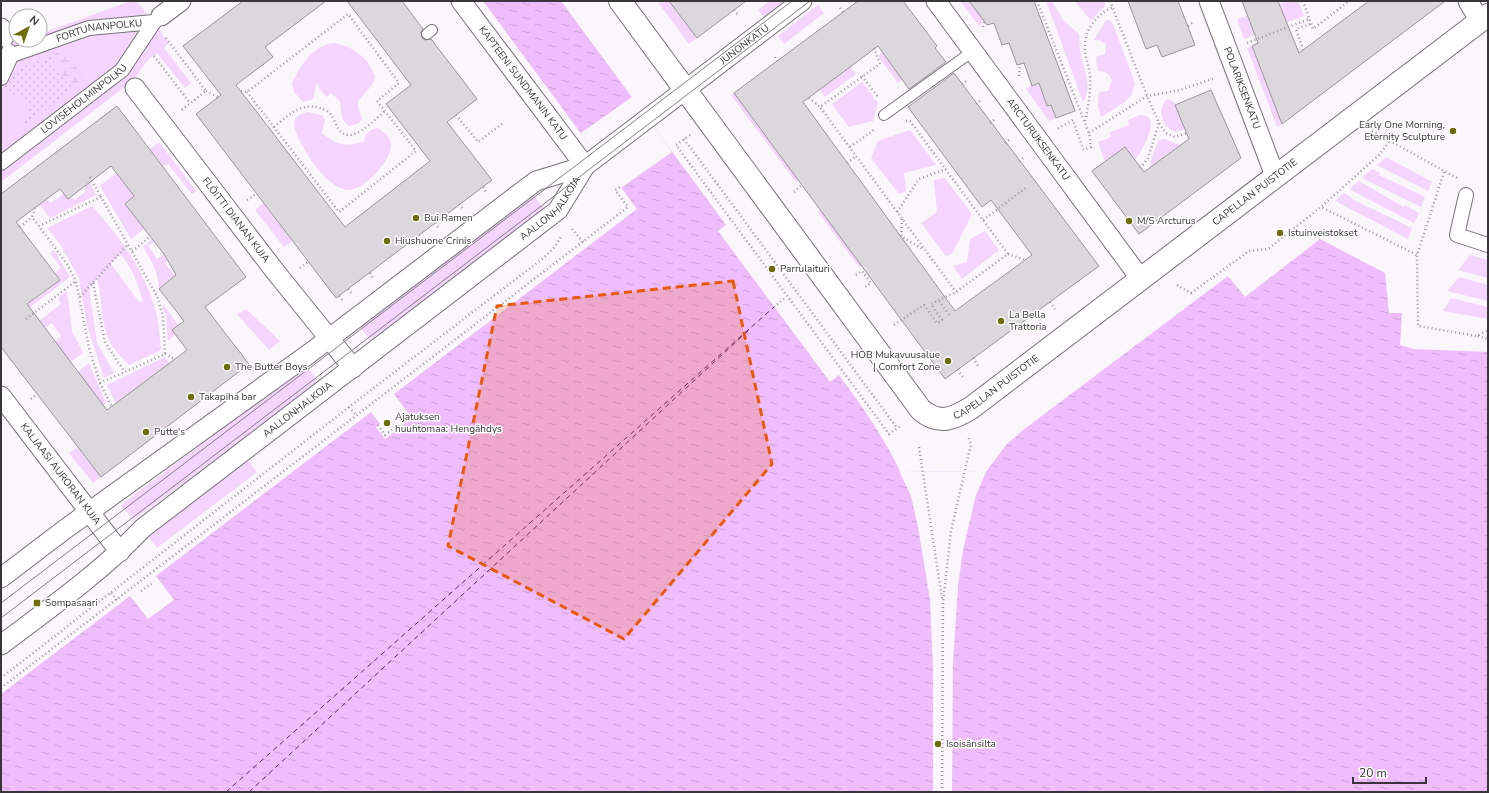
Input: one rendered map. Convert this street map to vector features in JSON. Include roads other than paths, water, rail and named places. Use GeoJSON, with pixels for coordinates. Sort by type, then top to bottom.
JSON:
{"type":"FeatureCollection","features":[{"type":"Feature","properties":{"kind":"street"},"geometry":{"type":"LineString","coordinates":[[157,19],[181,1]]}},
{"type":"Feature","properties":{"kind":"street","name":"KAPTEENI SUNDMANIN KATU"},"geometry":{"type":"LineString","coordinates":[[462,1],[592,161]]}},
{"type":"Feature","properties":{"kind":"street"},"geometry":{"type":"LineString","coordinates":[[620,1],[687,89]]}},
{"type":"Feature","properties":{"kind":"street","name":"JUNONKATU"},"geometry":{"type":"LineString","coordinates":[[687,89],[802,1]]}},
{"type":"Feature","properties":{"kind":"street","name":"ARCTURUKSENKATU"},"geometry":{"type":"LineString","coordinates":[[936,1],[1140,278]]}},
{"type":"Feature","properties":{"kind":"street","name":"POLARIKSENKATU"},"geometry":{"type":"LineString","coordinates":[[1209,1],[1275,176]]}},
{"type":"Feature","properties":{"kind":"street"},"geometry":{"type":"LineString","coordinates":[[1468,1],[1484,18]]}},
{"type":"Feature","properties":{"kind":"street","name":"CAPELLAN PUISTOTIE"},"geometry":{"type":"LineString","coordinates":[[687,89],[921,410],[930,417],[951,419],[971,408],[1140,278],[1484,18]]}},
{"type":"Feature","properties":{"kind":"street","name":"FORTUNANPOLKU"},"geometry":{"type":"LineString","coordinates":[[6,57],[89,28],[157,19]]}},
{"type":"Feature","properties":{"kind":"street","name":"LOVISEHOLMINPOLKU"},"geometry":{"type":"LineString","coordinates":[[1,162],[122,70],[157,19]]}},
{"type":"Feature","properties":{"kind":"street"},"geometry":{"type":"LineString","coordinates":[[1,78],[6,57],[3,33]]}},
{"type":"Feature","properties":{"kind":"street","name":"FLÖITTI DIANAN KUJA"},"geometry":{"type":"LineString","coordinates":[[122,70],[274,270],[353,368]]}},
{"type":"Feature","properties":{"kind":"street","name":"AALLONHALKOJA"},"geometry":{"type":"LineString","coordinates":[[1,645],[120,552],[143,528],[558,210],[592,161],[687,89]]}},
{"type":"Feature","properties":{"kind":"street","name":"AALLONHALKOJA"},"geometry":{"type":"LineString","coordinates":[[1,578],[89,512],[330,338],[536,181],[592,161]]}},
{"type":"Feature","properties":{"kind":"street"},"geometry":{"type":"LineString","coordinates":[[1466,195],[1458,235],[1488,245]]}},
{"type":"Feature","properties":{"kind":"street","name":"KALJAASI AURORAN KUJA"},"geometry":{"type":"LineString","coordinates":[[1,396],[120,552]]}},
{"type":"Feature","properties":{"kind":"lane"},"geometry":{"type":"LineString","coordinates":[[884,115],[973,51]]}},
{"type":"Feature","properties":{"kind":"water"},"geometry":{"type":"Polygon","coordinates":[[[483,1],[561,1],[726,225],[718,231],[830,382],[839,375],[872,422],[900,471],[986,472],[1006,445],[1023,430],[1228,276],[1245,297],[1320,239],[1385,273],[1389,313],[1402,313],[1400,345],[1414,349],[1488,352],[1488,792],[1,792],[1,694],[130,596],[148,619],[174,600],[156,576],[371,412],[380,424],[376,427],[385,439],[389,436],[412,418],[394,394],[637,209],[483,1]]]}},
{"type":"Feature","properties":{"kind":"tram line"},"geometry":{"type":"LineString","coordinates":[[1,603],[792,1]]}},
{"type":"Feature","properties":{"kind":"tram line"},"geometry":{"type":"LineString","coordinates":[[1,618],[810,1]]}},
{"type":"Feature","properties":{"kind":"place","name":"Early One Morning, Eternity Sculpture"},"geometry":{"type":"Point","coordinates":[1453,131]}},
{"type":"Feature","properties":{"kind":"place","name":"Bui Ramen"},"geometry":{"type":"Point","coordinates":[416,218]}},
{"type":"Feature","properties":{"kind":"place","name":"M/S Arcturus"},"geometry":{"type":"Point","coordinates":[1129,221]}},
{"type":"Feature","properties":{"kind":"place","name":"Istuinveistokset"},"geometry":{"type":"Point","coordinates":[1280,233]}},
{"type":"Feature","properties":{"kind":"place","name":"Hiushuone Crinis"},"geometry":{"type":"Point","coordinates":[387,241]}},
{"type":"Feature","properties":{"kind":"place","name":"Parrulaituri"},"geometry":{"type":"Point","coordinates":[772,269]}},
{"type":"Feature","properties":{"kind":"place","name":"La Bella Trattoria"},"geometry":{"type":"Point","coordinates":[1001,321]}},
{"type":"Feature","properties":{"kind":"place","name":"HOB Mukavuusalue | Comfort Zone"},"geometry":{"type":"Point","coordinates":[948,361]}},
{"type":"Feature","properties":{"kind":"place","name":"The Butter Boys"},"geometry":{"type":"Point","coordinates":[227,367]}},
{"type":"Feature","properties":{"kind":"place","name":"Takapiha bar"},"geometry":{"type":"Point","coordinates":[191,397]}},
{"type":"Feature","properties":{"kind":"place","name":"Ajatuksen huuhtomaa: Hengähdys"},"geometry":{"type":"Point","coordinates":[387,423]}},
{"type":"Feature","properties":{"kind":"place","name":"Putte's"},"geometry":{"type":"Point","coordinates":[146,432]}},
{"type":"Feature","properties":{"kind":"place","name":"Sompasaari"},"geometry":{"type":"Point","coordinates":[37,603]}},
{"type":"Feature","properties":{"kind":"place","name":"Isoisänsilta"},"geometry":{"type":"Point","coordinates":[938,744]}}]}
